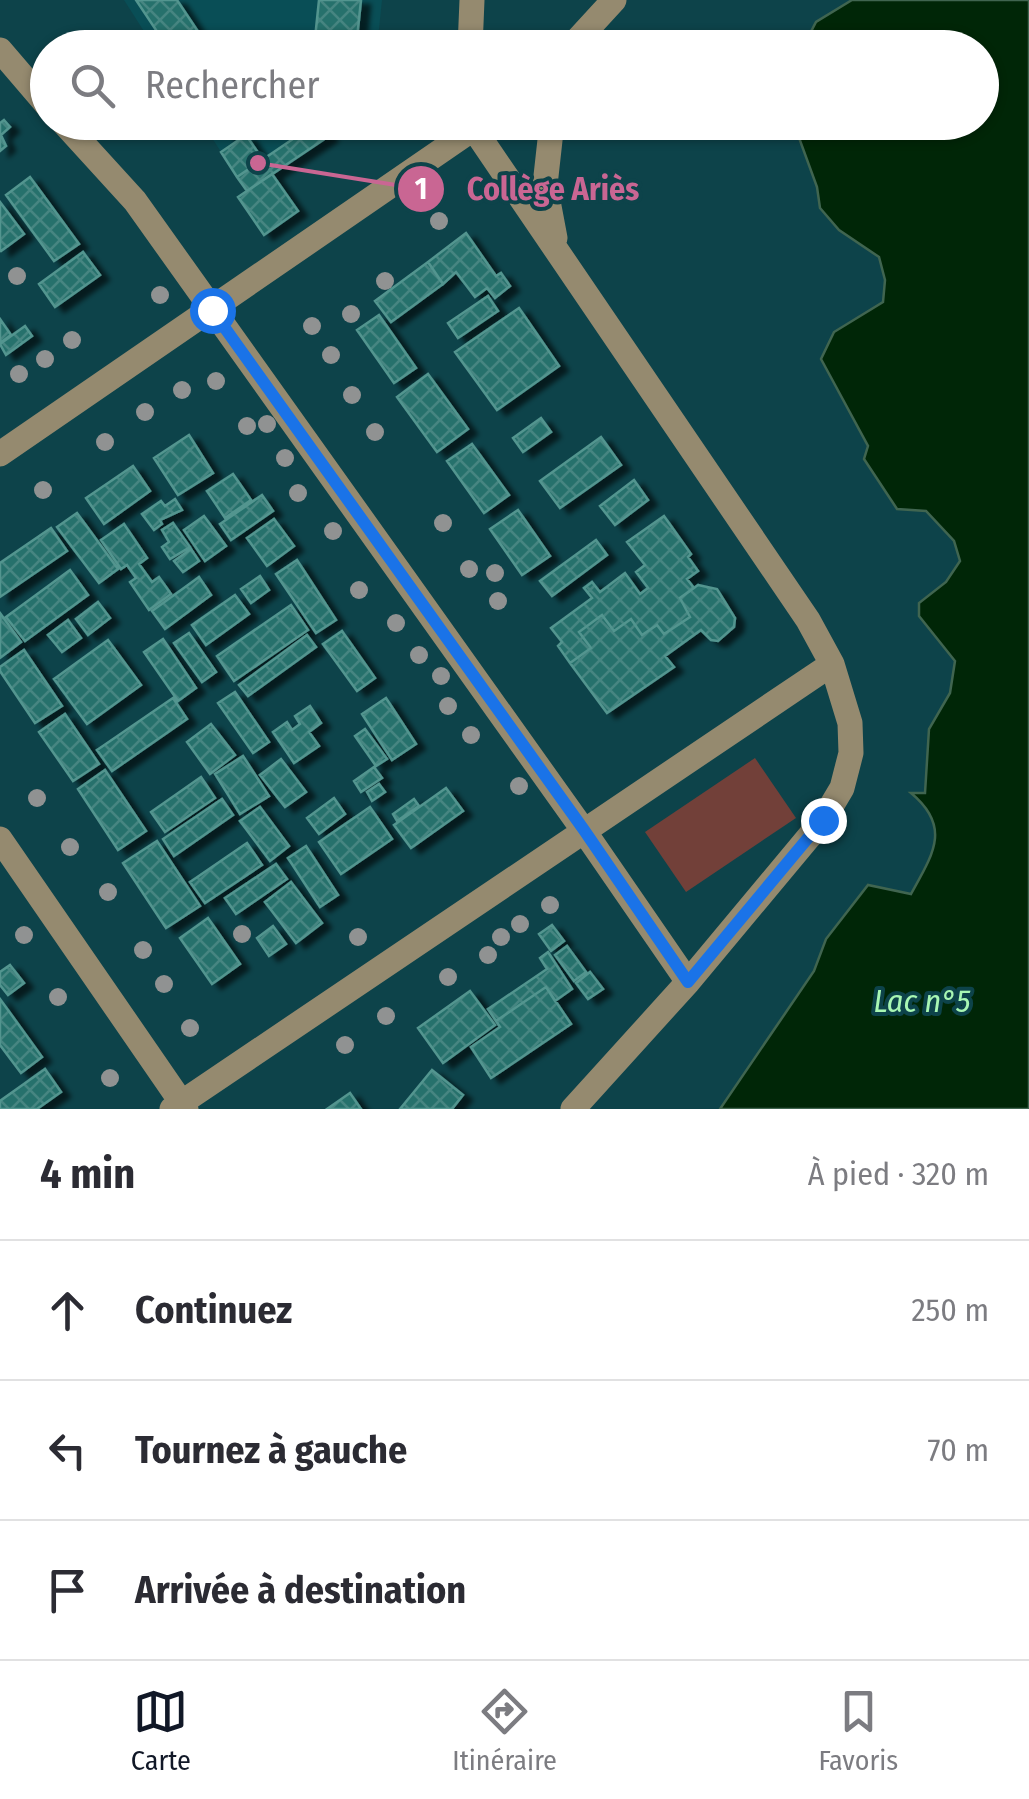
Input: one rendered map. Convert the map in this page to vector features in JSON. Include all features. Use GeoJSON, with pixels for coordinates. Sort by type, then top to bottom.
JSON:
{"type":"FeatureCollection","features":[{"type":"Feature","properties":{"kind":"street"},"geometry":{"type":"LineString","coordinates":[[471,30],[472,0]]}},
{"type":"Feature","properties":{"kind":"street"},"geometry":{"type":"LineString","coordinates":[[588,30],[614,0]]}},
{"type":"Feature","properties":{"kind":"street"},"geometry":{"type":"LineString","coordinates":[[0,50],[30,85]]}},
{"type":"Feature","properties":{"kind":"street"},"geometry":{"type":"LineString","coordinates":[[79,140],[134,200],[584,830],[688,982]]}},
{"type":"Feature","properties":{"kind":"street"},"geometry":{"type":"LineString","coordinates":[[0,454],[456,140]]}},
{"type":"Feature","properties":{"kind":"street"},"geometry":{"type":"LineString","coordinates":[[487,140],[808,620],[832,664],[850,723],[851,753],[842,788],[823,820],[688,982],[573,1109]]}},
{"type":"Feature","properties":{"kind":"street"},"geometry":{"type":"LineString","coordinates":[[550,140],[545,185],[557,248]]}},
{"type":"Feature","properties":{"kind":"street"},"geometry":{"type":"LineString","coordinates":[[0,839],[180,1107],[832,664]]}},
{"type":"Feature","properties":{"kind":"shaded area"},"geometry":{"type":"Polygon","coordinates":[[[124,0],[382,0],[379,30],[143,30],[124,0]]]}},
{"type":"Feature","properties":{"kind":"shaded area"},"geometry":{"type":"Polygon","coordinates":[[[213,140],[323,140],[247,191],[213,140]]]}},
{"type":"Feature","properties":{"kind":"shaded area"},"geometry":{"type":"Polygon","coordinates":[[[755,758],[796,818],[686,892],[645,832],[755,758]]]}},
{"type":"Feature","properties":{"kind":"water","name":"Lac n°5"},"geometry":{"type":"Polygon","coordinates":[[[852,0],[1029,0],[1029,1109],[720,1109],[814,971],[826,939],[868,885],[911,894],[926,866],[935,829],[924,805],[911,793],[925,793],[929,729],[950,693],[955,661],[919,616],[919,603],[946,582],[960,561],[954,541],[926,511],[897,509],[864,459],[868,446],[821,359],[834,332],[883,302],[885,280],[879,257],[839,230],[820,208],[817,187],[800,140],[999,140],[999,30],[812,30],[816,22],[852,0]]]}},
{"type":"Feature","properties":{"kind":"building"},"geometry":{"type":"Polygon","coordinates":[[[136,0],[177,0],[197,30],[156,30],[136,0]]]}},
{"type":"Feature","properties":{"kind":"building"},"geometry":{"type":"Polygon","coordinates":[[[319,0],[361,0],[358,30],[316,30],[319,0]]]}},
{"type":"Feature","properties":{"kind":"building"},"geometry":{"type":"Polygon","coordinates":[[[4,120],[10,127],[1,135],[6,146],[0,151],[0,123],[4,120]]]}},
{"type":"Feature","properties":{"kind":"building"},"geometry":{"type":"Polygon","coordinates":[[[239,140],[249,140],[263,160],[237,177],[221,152],[239,140]]]}},
{"type":"Feature","properties":{"kind":"building"},"geometry":{"type":"Polygon","coordinates":[[[291,140],[323,140],[247,191],[237,177],[291,140]]]}},
{"type":"Feature","properties":{"kind":"building"},"geometry":{"type":"Polygon","coordinates":[[[272,174],[298,211],[264,235],[238,197],[272,174]]]}},
{"type":"Feature","properties":{"kind":"building"},"geometry":{"type":"Polygon","coordinates":[[[30,177],[79,244],[54,261],[6,195],[30,177]]]}},
{"type":"Feature","properties":{"kind":"building"},"geometry":{"type":"Polygon","coordinates":[[[0,202],[24,234],[1,251],[0,250],[0,202]]]}},
{"type":"Feature","properties":{"kind":"building"},"geometry":{"type":"Polygon","coordinates":[[[466,233],[496,276],[501,273],[510,286],[495,298],[487,288],[475,297],[456,272],[443,284],[428,262],[466,233]]]}},
{"type":"Feature","properties":{"kind":"building"},"geometry":{"type":"Polygon","coordinates":[[[83,252],[100,275],[55,307],[39,284],[83,252]]]}},
{"type":"Feature","properties":{"kind":"building"},"geometry":{"type":"Polygon","coordinates":[[[428,262],[443,284],[391,322],[375,301],[428,262]]]}},
{"type":"Feature","properties":{"kind":"building"},"geometry":{"type":"Polygon","coordinates":[[[488,296],[498,311],[458,338],[448,323],[488,296]]]}},
{"type":"Feature","properties":{"kind":"building"},"geometry":{"type":"Polygon","coordinates":[[[519,308],[559,366],[497,410],[455,352],[519,308]]]}},
{"type":"Feature","properties":{"kind":"building"},"geometry":{"type":"Polygon","coordinates":[[[379,315],[416,368],[394,383],[357,330],[379,315]]]}},
{"type":"Feature","properties":{"kind":"building"},"geometry":{"type":"Polygon","coordinates":[[[0,319],[11,335],[0,343],[0,319]]]}},
{"type":"Feature","properties":{"kind":"building"},"geometry":{"type":"Polygon","coordinates":[[[25,326],[32,336],[6,355],[0,344],[25,326]]]}},
{"type":"Feature","properties":{"kind":"building"},"geometry":{"type":"Polygon","coordinates":[[[428,374],[468,429],[437,452],[397,397],[428,374]]]}},
{"type":"Feature","properties":{"kind":"building"},"geometry":{"type":"Polygon","coordinates":[[[541,418],[551,432],[523,452],[513,438],[541,418]]]}},
{"type":"Feature","properties":{"kind":"building"},"geometry":{"type":"Polygon","coordinates":[[[189,435],[213,473],[178,495],[154,458],[189,435]]]}},
{"type":"Feature","properties":{"kind":"building"},"geometry":{"type":"Polygon","coordinates":[[[601,437],[621,465],[560,508],[540,481],[601,437]]]}},
{"type":"Feature","properties":{"kind":"building"},"geometry":{"type":"Polygon","coordinates":[[[472,444],[509,495],[484,513],[447,461],[472,444]]]}},
{"type":"Feature","properties":{"kind":"building"},"geometry":{"type":"Polygon","coordinates":[[[133,466],[150,491],[104,524],[86,498],[133,466]]]}},
{"type":"Feature","properties":{"kind":"building"},"geometry":{"type":"Polygon","coordinates":[[[233,474],[251,500],[225,518],[207,491],[233,474]]]}},
{"type":"Feature","properties":{"kind":"building"},"geometry":{"type":"Polygon","coordinates":[[[634,480],[648,500],[615,525],[600,506],[634,480]]]}},
{"type":"Feature","properties":{"kind":"building"},"geometry":{"type":"Polygon","coordinates":[[[262,495],[273,511],[231,540],[220,524],[262,495]]]}},
{"type":"Feature","properties":{"kind":"building"},"geometry":{"type":"Polygon","coordinates":[[[175,499],[182,510],[160,520],[162,524],[154,530],[142,514],[161,501],[165,506],[175,499]]]}},
{"type":"Feature","properties":{"kind":"building"},"geometry":{"type":"Polygon","coordinates":[[[518,510],[550,556],[522,575],[490,529],[518,510]]]}},
{"type":"Feature","properties":{"kind":"building"},"geometry":{"type":"Polygon","coordinates":[[[77,513],[118,569],[99,583],[57,527],[77,513]]]}},
{"type":"Feature","properties":{"kind":"building"},"geometry":{"type":"Polygon","coordinates":[[[204,516],[226,546],[205,561],[184,530],[204,516]]]}},
{"type":"Feature","properties":{"kind":"building"},"geometry":{"type":"Polygon","coordinates":[[[664,516],[698,571],[687,579],[694,588],[680,598],[690,617],[664,634],[657,625],[642,635],[631,619],[614,631],[602,615],[579,632],[591,648],[570,663],[551,628],[592,598],[584,588],[592,582],[600,592],[625,573],[640,594],[648,588],[636,572],[645,565],[627,542],[664,516]]]}},
{"type":"Feature","properties":{"kind":"building"},"geometry":{"type":"Polygon","coordinates":[[[274,519],[294,546],[267,566],[247,538],[274,519]]]}},
{"type":"Feature","properties":{"kind":"building"},"geometry":{"type":"Polygon","coordinates":[[[173,523],[190,547],[170,559],[162,547],[169,542],[162,530],[173,523]]]}},
{"type":"Feature","properties":{"kind":"building"},"geometry":{"type":"Polygon","coordinates":[[[124,524],[147,558],[139,564],[152,582],[159,577],[171,594],[149,610],[130,582],[136,578],[127,565],[121,569],[101,540],[124,524]]]}},
{"type":"Feature","properties":{"kind":"building"},"geometry":{"type":"Polygon","coordinates":[[[51,528],[67,551],[0,597],[0,563],[51,528]]]}},
{"type":"Feature","properties":{"kind":"building"},"geometry":{"type":"Polygon","coordinates":[[[596,540],[607,555],[552,596],[540,581],[596,540]]]}},
{"type":"Feature","properties":{"kind":"building"},"geometry":{"type":"Polygon","coordinates":[[[191,549],[199,561],[183,572],[174,561],[191,549]]]}},
{"type":"Feature","properties":{"kind":"building"},"geometry":{"type":"Polygon","coordinates":[[[297,560],[336,620],[316,633],[276,574],[297,560]]]}},
{"type":"Feature","properties":{"kind":"building"},"geometry":{"type":"Polygon","coordinates":[[[70,570],[88,595],[25,641],[6,617],[70,570]]]}},
{"type":"Feature","properties":{"kind":"building"},"geometry":{"type":"Polygon","coordinates":[[[260,576],[269,590],[251,603],[241,589],[260,576]]]}},
{"type":"Feature","properties":{"kind":"building"},"geometry":{"type":"Polygon","coordinates":[[[199,577],[211,595],[165,629],[152,611],[199,577]]]}},
{"type":"Feature","properties":{"kind":"building"},"geometry":{"type":"Polygon","coordinates":[[[698,585],[717,589],[735,618],[734,627],[718,641],[701,630],[665,656],[674,667],[607,713],[570,663],[591,648],[579,632],[602,615],[614,631],[631,619],[642,635],[657,625],[664,634],[690,617],[680,598],[698,585]]]}},
{"type":"Feature","properties":{"kind":"building"},"geometry":{"type":"Polygon","coordinates":[[[235,595],[249,614],[206,645],[192,625],[235,595]]]}},
{"type":"Feature","properties":{"kind":"building"},"geometry":{"type":"Polygon","coordinates":[[[98,602],[110,618],[88,635],[76,619],[98,602]]]}},
{"type":"Feature","properties":{"kind":"building"},"geometry":{"type":"Polygon","coordinates":[[[291,605],[308,630],[234,681],[217,656],[291,605]]]}},
{"type":"Feature","properties":{"kind":"building"},"geometry":{"type":"Polygon","coordinates":[[[0,613],[21,642],[0,658],[0,613]]]}},
{"type":"Feature","properties":{"kind":"building"},"geometry":{"type":"Polygon","coordinates":[[[68,620],[81,638],[62,652],[48,635],[68,620]]]}},
{"type":"Feature","properties":{"kind":"building"},"geometry":{"type":"Polygon","coordinates":[[[342,631],[375,678],[357,691],[323,644],[342,631]]]}},
{"type":"Feature","properties":{"kind":"building"},"geometry":{"type":"Polygon","coordinates":[[[189,633],[216,672],[202,682],[174,643],[189,633]]]}},
{"type":"Feature","properties":{"kind":"building"},"geometry":{"type":"Polygon","coordinates":[[[307,635],[316,647],[248,696],[239,685],[307,635]]]}},
{"type":"Feature","properties":{"kind":"building"},"geometry":{"type":"Polygon","coordinates":[[[163,639],[196,688],[178,701],[144,652],[163,639]]]}},
{"type":"Feature","properties":{"kind":"building"},"geometry":{"type":"Polygon","coordinates":[[[108,640],[141,685],[87,724],[54,679],[108,640]]]}},
{"type":"Feature","properties":{"kind":"building"},"geometry":{"type":"Polygon","coordinates":[[[24,650],[62,706],[35,723],[0,671],[0,667],[24,650]]]}},
{"type":"Feature","properties":{"kind":"building"},"geometry":{"type":"Polygon","coordinates":[[[235,692],[269,742],[253,753],[218,703],[235,692]]]}},
{"type":"Feature","properties":{"kind":"building"},"geometry":{"type":"Polygon","coordinates":[[[173,698],[187,719],[112,771],[97,750],[173,698]]]}},
{"type":"Feature","properties":{"kind":"building"},"geometry":{"type":"Polygon","coordinates":[[[386,698],[416,744],[392,760],[362,714],[386,698]]]}},
{"type":"Feature","properties":{"kind":"building"},"geometry":{"type":"Polygon","coordinates":[[[310,706],[321,723],[309,732],[319,746],[294,763],[273,732],[287,722],[292,730],[300,724],[295,716],[310,706]]]}},
{"type":"Feature","properties":{"kind":"building"},"geometry":{"type":"Polygon","coordinates":[[[65,714],[99,764],[73,781],[39,732],[65,714]]]}},
{"type":"Feature","properties":{"kind":"building"},"geometry":{"type":"Polygon","coordinates":[[[211,724],[235,755],[210,774],[187,742],[211,724]]]}},
{"type":"Feature","properties":{"kind":"building"},"geometry":{"type":"Polygon","coordinates":[[[365,729],[387,759],[376,766],[355,736],[365,729]]]}},
{"type":"Feature","properties":{"kind":"building"},"geometry":{"type":"Polygon","coordinates":[[[243,756],[269,796],[240,814],[215,774],[243,756]]]}},
{"type":"Feature","properties":{"kind":"building"},"geometry":{"type":"Polygon","coordinates":[[[281,759],[306,792],[285,807],[260,775],[281,759]]]}},
{"type":"Feature","properties":{"kind":"building"},"geometry":{"type":"Polygon","coordinates":[[[374,767],[382,778],[361,792],[354,781],[374,767]]]}},
{"type":"Feature","properties":{"kind":"building"},"geometry":{"type":"Polygon","coordinates":[[[105,770],[146,831],[118,850],[78,789],[105,770]]]}},
{"type":"Feature","properties":{"kind":"building"},"geometry":{"type":"Polygon","coordinates":[[[201,777],[215,798],[165,832],[151,812],[201,777]]]}},
{"type":"Feature","properties":{"kind":"building"},"geometry":{"type":"Polygon","coordinates":[[[379,784],[385,792],[372,801],[367,792],[379,784]]]}},
{"type":"Feature","properties":{"kind":"building"},"geometry":{"type":"Polygon","coordinates":[[[446,788],[463,811],[411,848],[394,825],[446,788]]]}},
{"type":"Feature","properties":{"kind":"building"},"geometry":{"type":"Polygon","coordinates":[[[334,798],[345,814],[319,834],[307,818],[334,798]]]}},
{"type":"Feature","properties":{"kind":"building"},"geometry":{"type":"Polygon","coordinates":[[[222,799],[233,815],[174,856],[163,839],[222,799]]]}},
{"type":"Feature","properties":{"kind":"building"},"geometry":{"type":"Polygon","coordinates":[[[414,799],[419,806],[397,821],[393,814],[414,799]]]}},
{"type":"Feature","properties":{"kind":"building"},"geometry":{"type":"Polygon","coordinates":[[[260,807],[289,846],[270,861],[240,821],[260,807]]]}},
{"type":"Feature","properties":{"kind":"building"},"geometry":{"type":"Polygon","coordinates":[[[370,807],[392,839],[341,874],[319,842],[370,807]]]}},
{"type":"Feature","properties":{"kind":"building"},"geometry":{"type":"Polygon","coordinates":[[[157,841],[200,906],[166,928],[123,863],[157,841]]]}},
{"type":"Feature","properties":{"kind":"building"},"geometry":{"type":"Polygon","coordinates":[[[247,843],[262,865],[205,903],[190,882],[247,843]]]}},
{"type":"Feature","properties":{"kind":"building"},"geometry":{"type":"Polygon","coordinates":[[[306,846],[338,895],[320,907],[288,858],[306,846]]]}},
{"type":"Feature","properties":{"kind":"building"},"geometry":{"type":"Polygon","coordinates":[[[276,864],[287,879],[236,914],[225,898],[276,864]]]}},
{"type":"Feature","properties":{"kind":"building"},"geometry":{"type":"Polygon","coordinates":[[[291,882],[322,923],[296,943],[265,902],[291,882]]]}},
{"type":"Feature","properties":{"kind":"building"},"geometry":{"type":"Polygon","coordinates":[[[208,918],[240,964],[212,984],[180,938],[208,918]]]}},
{"type":"Feature","properties":{"kind":"building"},"geometry":{"type":"Polygon","coordinates":[[[552,925],[564,941],[551,951],[539,934],[552,925]]]}},
{"type":"Feature","properties":{"kind":"building"},"geometry":{"type":"Polygon","coordinates":[[[273,926],[286,944],[269,956],[257,938],[273,926]]]}},
{"type":"Feature","properties":{"kind":"building"},"geometry":{"type":"Polygon","coordinates":[[[567,946],[586,972],[574,981],[555,955],[567,946]]]}},
{"type":"Feature","properties":{"kind":"building"},"geometry":{"type":"Polygon","coordinates":[[[548,952],[572,989],[555,1001],[546,987],[496,1021],[488,1009],[547,969],[540,958],[548,952]]]}},
{"type":"Feature","properties":{"kind":"building"},"geometry":{"type":"Polygon","coordinates":[[[10,965],[24,983],[8,995],[0,985],[0,972],[10,965]]]}},
{"type":"Feature","properties":{"kind":"building"},"geometry":{"type":"Polygon","coordinates":[[[590,972],[603,989],[588,999],[576,983],[590,972]]]}},
{"type":"Feature","properties":{"kind":"building"},"geometry":{"type":"Polygon","coordinates":[[[546,987],[571,1024],[491,1078],[471,1047],[500,1027],[496,1021],[546,987]]]}},
{"type":"Feature","properties":{"kind":"building"},"geometry":{"type":"Polygon","coordinates":[[[470,991],[495,1025],[443,1063],[418,1028],[470,991]]]}},
{"type":"Feature","properties":{"kind":"building"},"geometry":{"type":"Polygon","coordinates":[[[0,999],[42,1057],[21,1073],[0,1045],[0,999]]]}},
{"type":"Feature","properties":{"kind":"building"},"geometry":{"type":"Polygon","coordinates":[[[45,1069],[61,1092],[37,1109],[0,1109],[0,1101],[45,1069]]]}},
{"type":"Feature","properties":{"kind":"building"},"geometry":{"type":"Polygon","coordinates":[[[432,1070],[463,1095],[452,1109],[400,1109],[432,1070]]]}},
{"type":"Feature","properties":{"kind":"building"},"geometry":{"type":"Polygon","coordinates":[[[350,1093],[361,1109],[327,1109],[350,1093]]]}},
{"type":"Feature","properties":{"kind":"place","name":"Collège Ariès"},"geometry":{"type":"Point","coordinates":[258,163]}},
{"type":"Feature","properties":{"kind":"route"},"geometry":{"type":"LineString","coordinates":[[212,310],[688,982],[823,820]]}}]}
